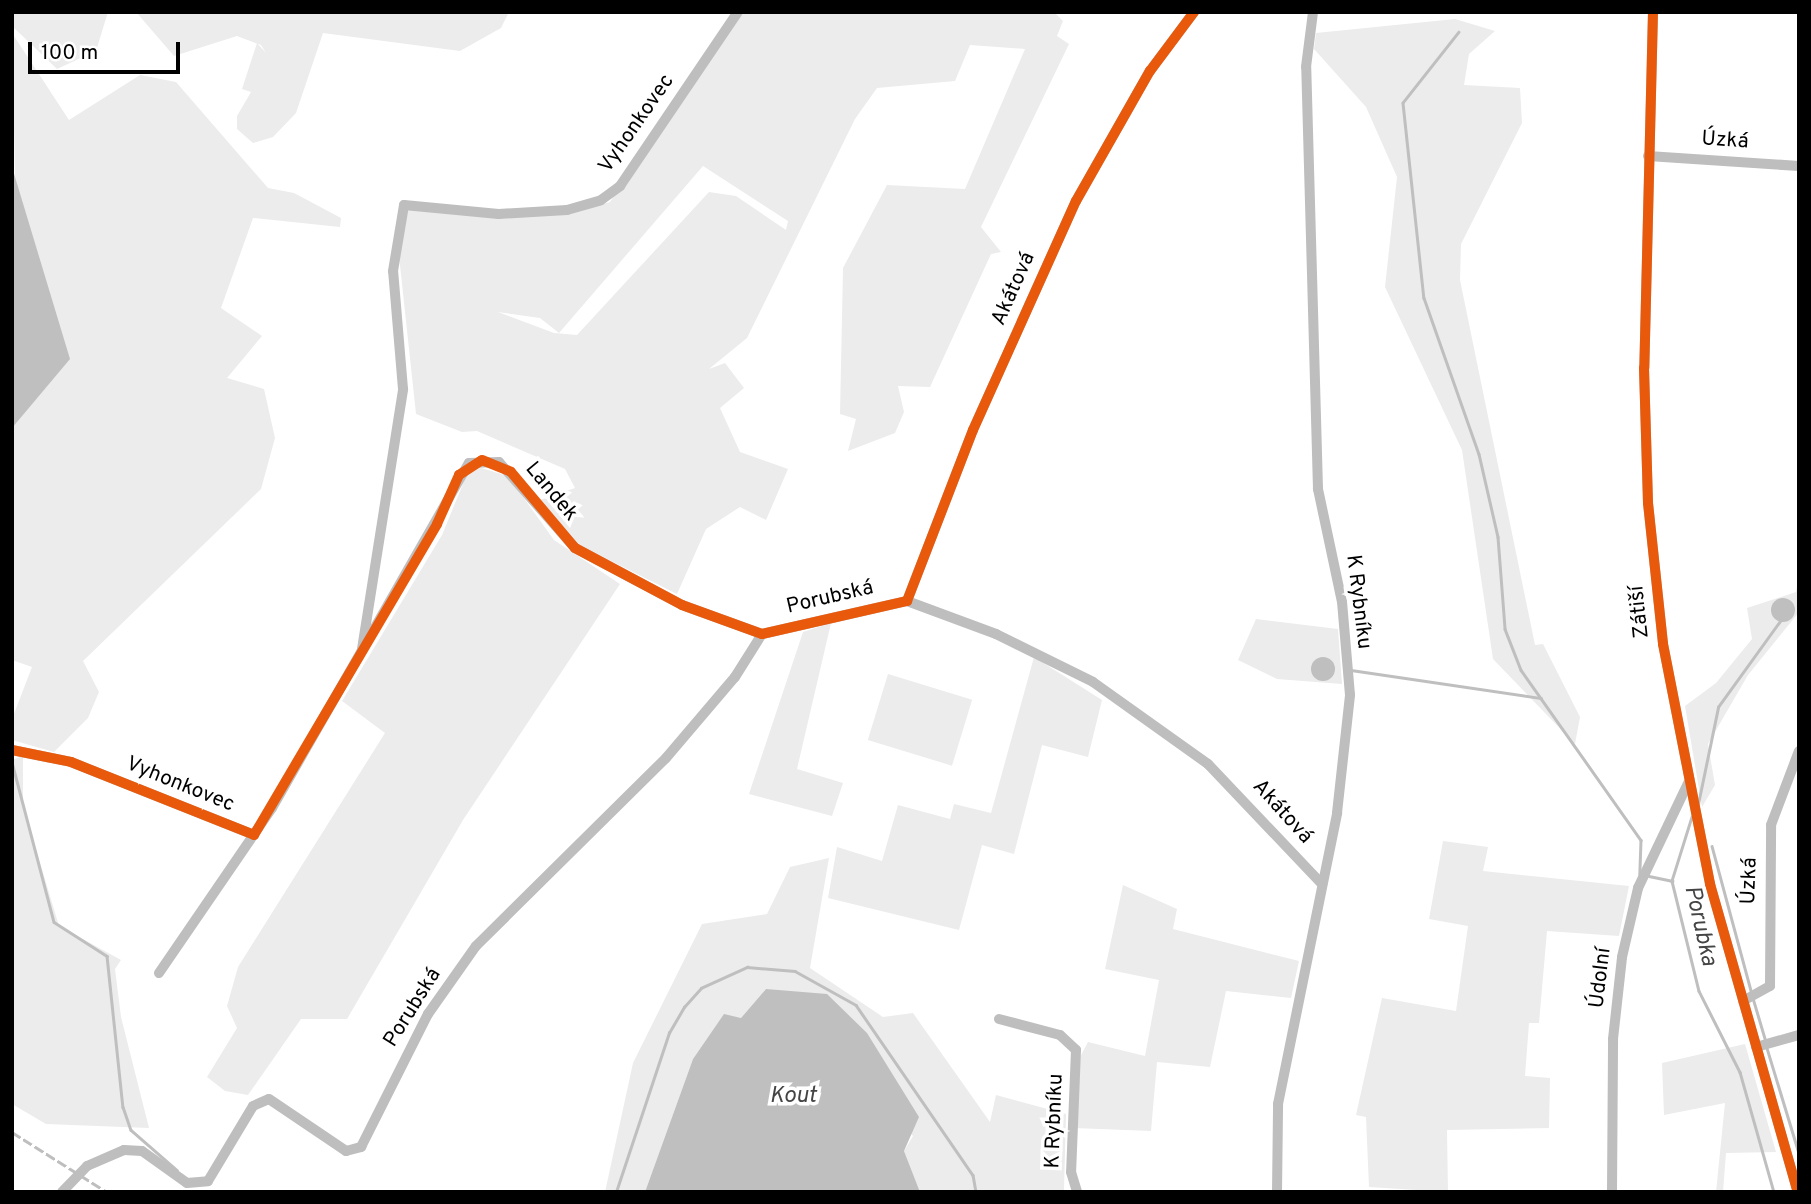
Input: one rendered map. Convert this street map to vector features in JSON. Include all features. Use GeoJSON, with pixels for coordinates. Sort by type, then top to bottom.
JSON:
{"type":"FeatureCollection","features":[{"type":"Feature","properties":{"kind":"street","name":"Vyhonkovec"},"geometry":{"type":"LineString","coordinates":[[159,973],[254,835],[361,655],[402,389],[393,271],[404,205],[499,214],[568,210],[601,200],[620,186],[738,12]]}},
{"type":"Feature","properties":{"kind":"street","name":"Akátová"},"geometry":{"type":"LineString","coordinates":[[1194,12],[1150,71],[1076,201],[973,430],[907,601],[996,634],[1093,681],[1208,764],[1322,884]]}},
{"type":"Feature","properties":{"kind":"street","name":"K Rybníku"},"geometry":{"type":"LineString","coordinates":[[1277,1192],[1278,1104],[1322,884],[1350,695],[1340,589],[1318,489],[1306,67],[1313,12]]}},
{"type":"Feature","properties":{"kind":"street","name":"Zátiší"},"geometry":{"type":"LineString","coordinates":[[1653,12],[1648,156],[1648,503],[1663,644],[1689,783],[1743,1001],[1798,1192]]}},
{"type":"Feature","properties":{"kind":"street","name":"Úzká"},"geometry":{"type":"LineString","coordinates":[[1648,156],[1799,166]]}},
{"type":"Feature","properties":{"kind":"street","name":"Landek"},"geometry":{"type":"LineString","coordinates":[[361,655],[459,475],[482,460],[511,472],[575,548],[682,605],[762,634]]}},
{"type":"Feature","properties":{"kind":"street","name":"Porubská"},"geometry":{"type":"LineString","coordinates":[[62,1192],[87,1166],[124,1150],[142,1151],[191,1184],[219,1170],[253,1106],[269,1099],[346,1151],[361,1147],[428,1014],[476,946],[666,758],[762,634],[907,601]]}},
{"type":"Feature","properties":{"kind":"street","name":"Vyhonkovec"},"geometry":{"type":"LineString","coordinates":[[12,750],[71,762],[254,835]]}},
{"type":"Feature","properties":{"kind":"street","name":"Úzká"},"geometry":{"type":"LineString","coordinates":[[1743,1001],[1770,986],[1771,825],[1799,751]]}},
{"type":"Feature","properties":{"kind":"street","name":"Údolní"},"geometry":{"type":"LineString","coordinates":[[1612,1192],[1613,1040],[1622,957],[1638,888],[1689,783]]}},
{"type":"Feature","properties":{"kind":"street","name":"K Rybníku"},"geometry":{"type":"LineString","coordinates":[[999,1019],[1060,1035],[1076,1050],[1071,1172],[1077,1192]]}},
{"type":"Feature","properties":{"kind":"street"},"geometry":{"type":"LineString","coordinates":[[1756,1047],[1799,1035]]}},
{"type":"Feature","properties":{"kind":"shaded area"},"geometry":{"type":"Polygon","coordinates":[[[12,12],[108,12],[96,51],[57,69],[12,26],[12,12]]]}},
{"type":"Feature","properties":{"kind":"shaded area"},"geometry":{"type":"Polygon","coordinates":[[[136,12],[509,12],[501,28],[460,51],[323,33],[296,113],[273,137],[253,143],[237,129],[237,116],[251,92],[242,89],[257,43],[237,36],[174,56],[136,12]]]}},
{"type":"Feature","properties":{"kind":"shaded area"},"geometry":{"type":"Polygon","coordinates":[[[738,12],[1054,12],[1063,21],[1057,36],[1069,44],[981,227],[1001,252],[991,254],[930,387],[898,386],[904,412],[895,433],[848,451],[856,419],[840,414],[843,268],[887,185],[965,189],[1025,49],[970,45],[955,81],[877,88],[855,119],[747,338],[709,369],[725,363],[744,388],[720,408],[740,452],[788,469],[766,520],[740,507],[706,529],[677,594],[569,540],[540,500],[575,488],[565,469],[477,431],[462,432],[416,414],[399,256],[406,209],[569,213],[610,202],[738,12]],[[703,166],[559,333],[540,318],[498,312],[554,333],[577,335],[709,192],[736,196],[786,230],[788,221],[703,166]]]}},
{"type":"Feature","properties":{"kind":"shaded area"},"geometry":{"type":"Polygon","coordinates":[[[1455,19],[1495,31],[1469,54],[1464,85],[1520,88],[1522,123],[1461,244],[1460,280],[1535,645],[1543,644],[1580,717],[1575,744],[1493,659],[1462,450],[1385,287],[1397,177],[1366,107],[1314,49],[1316,33],[1455,19]]]}},
{"type":"Feature","properties":{"kind":"shaded area"},"geometry":{"type":"Polygon","coordinates":[[[12,33],[69,120],[140,75],[176,82],[268,188],[294,193],[341,218],[340,227],[253,218],[221,308],[262,336],[227,378],[264,389],[275,438],[261,489],[83,661],[99,692],[88,718],[54,752],[12,740],[12,719],[32,667],[12,660],[12,428],[20,418],[12,33]]]}},
{"type":"Feature","properties":{"kind":"shaded area"},"geometry":{"type":"Polygon","coordinates":[[[478,467],[508,476],[554,540],[620,584],[463,820],[347,1019],[301,1019],[248,1095],[225,1091],[207,1077],[237,1028],[227,1006],[238,967],[385,733],[342,701],[442,535],[467,474],[478,467]]]}},
{"type":"Feature","properties":{"kind":"shaded area"},"geometry":{"type":"Polygon","coordinates":[[[1799,576],[1799,612],[1748,675],[1708,744],[1715,785],[1702,807],[1685,706],[1716,683],[1752,639],[1747,608],[1796,592],[1799,576]]]}},
{"type":"Feature","properties":{"kind":"shaded area"},"geometry":{"type":"Polygon","coordinates":[[[1256,619],[1338,629],[1342,684],[1277,679],[1238,660],[1256,619]]]}},
{"type":"Feature","properties":{"kind":"shaded area"},"geometry":{"type":"Polygon","coordinates":[[[831,623],[797,769],[843,783],[832,816],[749,794],[803,632],[831,623]]]}},
{"type":"Feature","properties":{"kind":"shaded area"},"geometry":{"type":"Polygon","coordinates":[[[1034,657],[1102,700],[1088,757],[1042,745],[1014,854],[982,845],[959,930],[828,898],[837,847],[882,861],[898,805],[950,819],[954,804],[991,813],[1034,657]]]}},
{"type":"Feature","properties":{"kind":"shaded area"},"geometry":{"type":"Polygon","coordinates":[[[888,674],[972,700],[952,766],[868,740],[888,674]]]}},
{"type":"Feature","properties":{"kind":"shaded area"},"geometry":{"type":"Polygon","coordinates":[[[23,756],[23,806],[59,926],[121,960],[115,969],[121,1017],[149,1128],[46,1124],[12,1104],[12,760],[23,756]]]}},
{"type":"Feature","properties":{"kind":"shaded area"},"geometry":{"type":"Polygon","coordinates":[[[1443,841],[1488,847],[1483,871],[1629,886],[1619,936],[1547,931],[1539,1023],[1529,1023],[1525,1076],[1550,1078],[1549,1128],[1447,1130],[1448,1192],[1369,1187],[1366,1117],[1356,1115],[1382,998],[1456,1011],[1468,926],[1429,919],[1443,841]]]}},
{"type":"Feature","properties":{"kind":"shaded area"},"geometry":{"type":"Polygon","coordinates":[[[829,858],[810,968],[883,1017],[913,1013],[990,1122],[996,1095],[1066,1114],[1064,1190],[920,1192],[904,1151],[913,1136],[785,992],[766,989],[741,1018],[724,1015],[693,1059],[645,1192],[605,1192],[633,1063],[702,924],[767,914],[790,867],[829,858]]]}},
{"type":"Feature","properties":{"kind":"shaded area"},"geometry":{"type":"Polygon","coordinates":[[[1123,885],[1177,909],[1173,929],[1299,961],[1291,998],[1226,991],[1210,1067],[1157,1062],[1151,1131],[1074,1128],[1080,1057],[1088,1042],[1145,1056],[1159,980],[1105,969],[1123,885]]]}},
{"type":"Feature","properties":{"kind":"shaded area"},"geometry":{"type":"Polygon","coordinates":[[[1745,1044],[1776,1152],[1726,1153],[1723,1192],[1716,1192],[1725,1103],[1664,1115],[1662,1063],[1745,1044]]]}},
{"type":"Feature","properties":{"kind":"water"},"geometry":{"type":"Polygon","coordinates":[[[12,167],[70,359],[12,428],[12,167]]]}},
{"type":"Feature","properties":{"kind":"water"},"geometry":{"type":"Polygon","coordinates":[[[1783,598],[1792,601],[1795,610],[1792,619],[1783,622],[1774,619],[1771,610],[1774,601],[1783,598]]]}},
{"type":"Feature","properties":{"kind":"water"},"geometry":{"type":"Polygon","coordinates":[[[1323,657],[1334,664],[1335,669],[1328,680],[1323,681],[1312,674],[1311,669],[1318,658],[1323,657]]]}},
{"type":"Feature","properties":{"kind":"water","name":"Kout"},"geometry":{"type":"Polygon","coordinates":[[[766,989],[827,994],[867,1033],[919,1117],[904,1151],[920,1192],[645,1192],[693,1059],[724,1014],[741,1018],[766,989]]]}},
{"type":"Feature","properties":{"kind":"waterway"},"geometry":{"type":"LineString","coordinates":[[1459,32],[1403,103],[1424,298],[1479,454],[1498,537],[1505,629],[1521,670],[1641,840],[1640,874]]}},
{"type":"Feature","properties":{"kind":"waterway","name":"Porubka"},"geometry":{"type":"LineString","coordinates":[[1698,804],[1718,707],[1780,621]]}},
{"type":"Feature","properties":{"kind":"waterway"},"geometry":{"type":"LineString","coordinates":[[1351,670],[1541,698]]}},
{"type":"Feature","properties":{"kind":"waterway"},"geometry":{"type":"LineString","coordinates":[[12,762],[54,922],[107,956],[123,1107],[131,1130],[177,1170]]}},
{"type":"Feature","properties":{"kind":"waterway","name":"Porubka"},"geometry":{"type":"LineString","coordinates":[[1692,817],[1672,881],[1699,991],[1740,1072],[1774,1192]]}},
{"type":"Feature","properties":{"kind":"waterway"},"geometry":{"type":"LineString","coordinates":[[1712,846],[1751,991]]}},
{"type":"Feature","properties":{"kind":"waterway"},"geometry":{"type":"LineString","coordinates":[[1649,876],[1672,881]]}},
{"type":"Feature","properties":{"kind":"waterway"},"geometry":{"type":"LineString","coordinates":[[616,1192],[669,1033],[684,1007],[701,988],[747,967],[795,971],[856,1005],[973,1175],[976,1192]]}},
{"type":"Feature","properties":{"kind":"waterway"},"geometry":{"type":"LineString","coordinates":[[1753,998],[1766,1042]]}},
{"type":"Feature","properties":{"kind":"waterway"},"geometry":{"type":"LineString","coordinates":[[1767,1048],[1799,1153]]}},
{"type":"Feature","properties":{"kind":"railway"},"geometry":{"type":"LineString","coordinates":[[12,1132],[107,1192]]}},
{"type":"Feature","properties":{"kind":"cycle path"},"geometry":{"type":"LineString","coordinates":[[12,750],[71,762],[254,835],[437,524],[459,475],[482,460],[511,472],[575,548],[682,605],[762,634],[907,601],[973,430],[1076,201],[1150,71],[1194,12]]}},
{"type":"Feature","properties":{"kind":"cycle path"},"geometry":{"type":"LineString","coordinates":[[1653,12],[1644,368],[1648,503],[1663,644],[1710,884],[1798,1192]]}}]}
